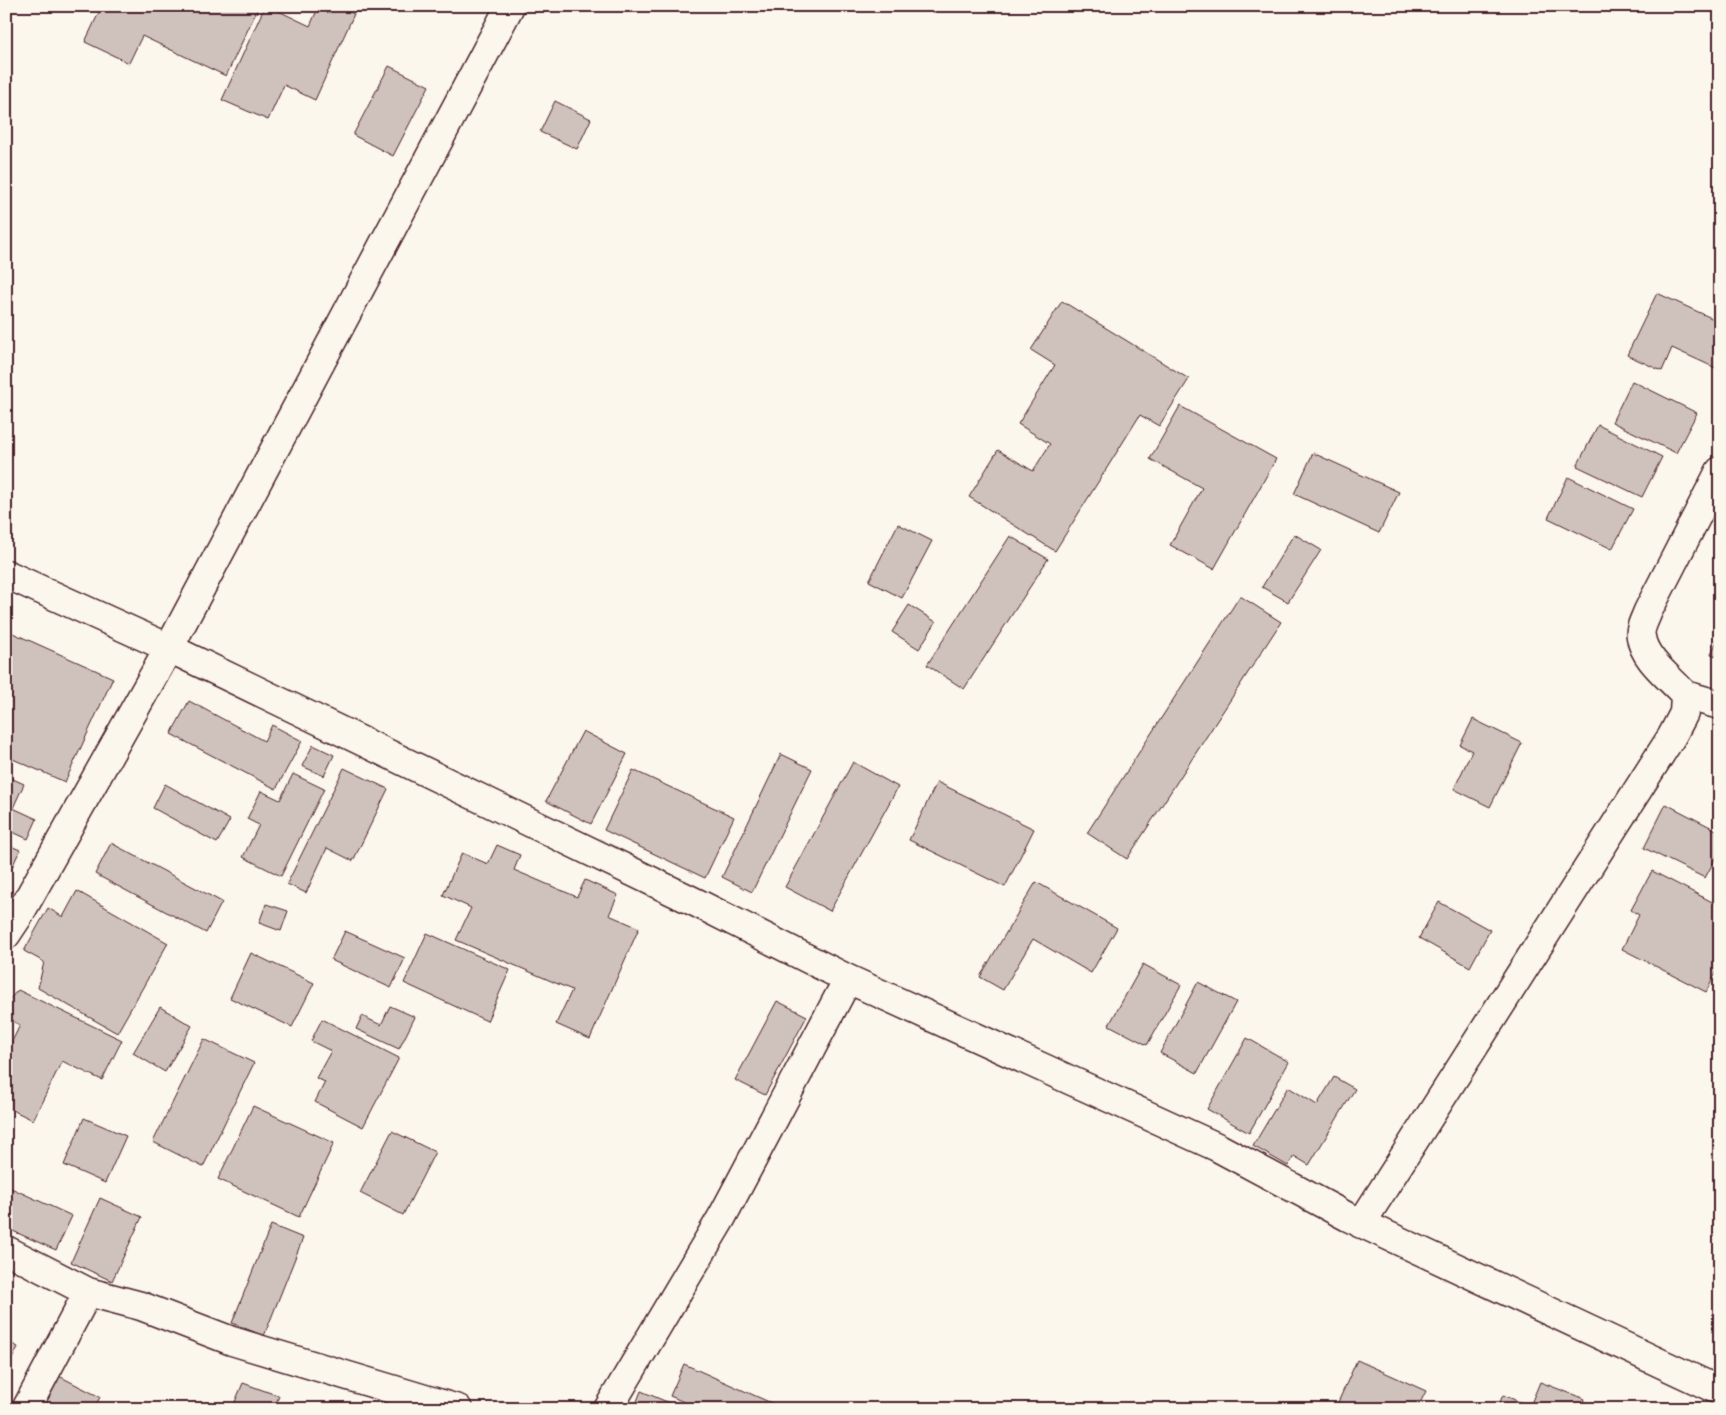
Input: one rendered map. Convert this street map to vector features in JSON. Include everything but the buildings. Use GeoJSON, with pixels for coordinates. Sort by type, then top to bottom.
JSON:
{"type":"FeatureCollection","features":[{"type":"Feature","properties":{"kind":"street"},"geometry":{"type":"LineString","coordinates":[[6,934],[18,916],[169,648],[510,6]]}},
{"type":"Feature","properties":{"kind":"street"},"geometry":{"type":"LineString","coordinates":[[1720,471],[1648,611],[1640,636],[1644,647],[1657,667],[1685,695],[1720,705]]}},
{"type":"Feature","properties":{"kind":"street"},"geometry":{"type":"LineString","coordinates":[[6,574],[169,648],[699,904],[848,979],[1217,1147],[1361,1224],[1713,1396]]}},
{"type":"Feature","properties":{"kind":"street"},"geometry":{"type":"LineString","coordinates":[[1361,1224],[1672,736],[1684,713],[1685,695]]}},
{"type":"Feature","properties":{"kind":"street"},"geometry":{"type":"LineString","coordinates":[[608,1409],[722,1217],[848,979]]}},
{"type":"Feature","properties":{"kind":"street"},"geometry":{"type":"LineString","coordinates":[[6,1250],[88,1292],[141,1306],[232,1341],[458,1409]]}},
{"type":"Feature","properties":{"kind":"street"},"geometry":{"type":"LineString","coordinates":[[26,1409],[88,1292]]}}]}
